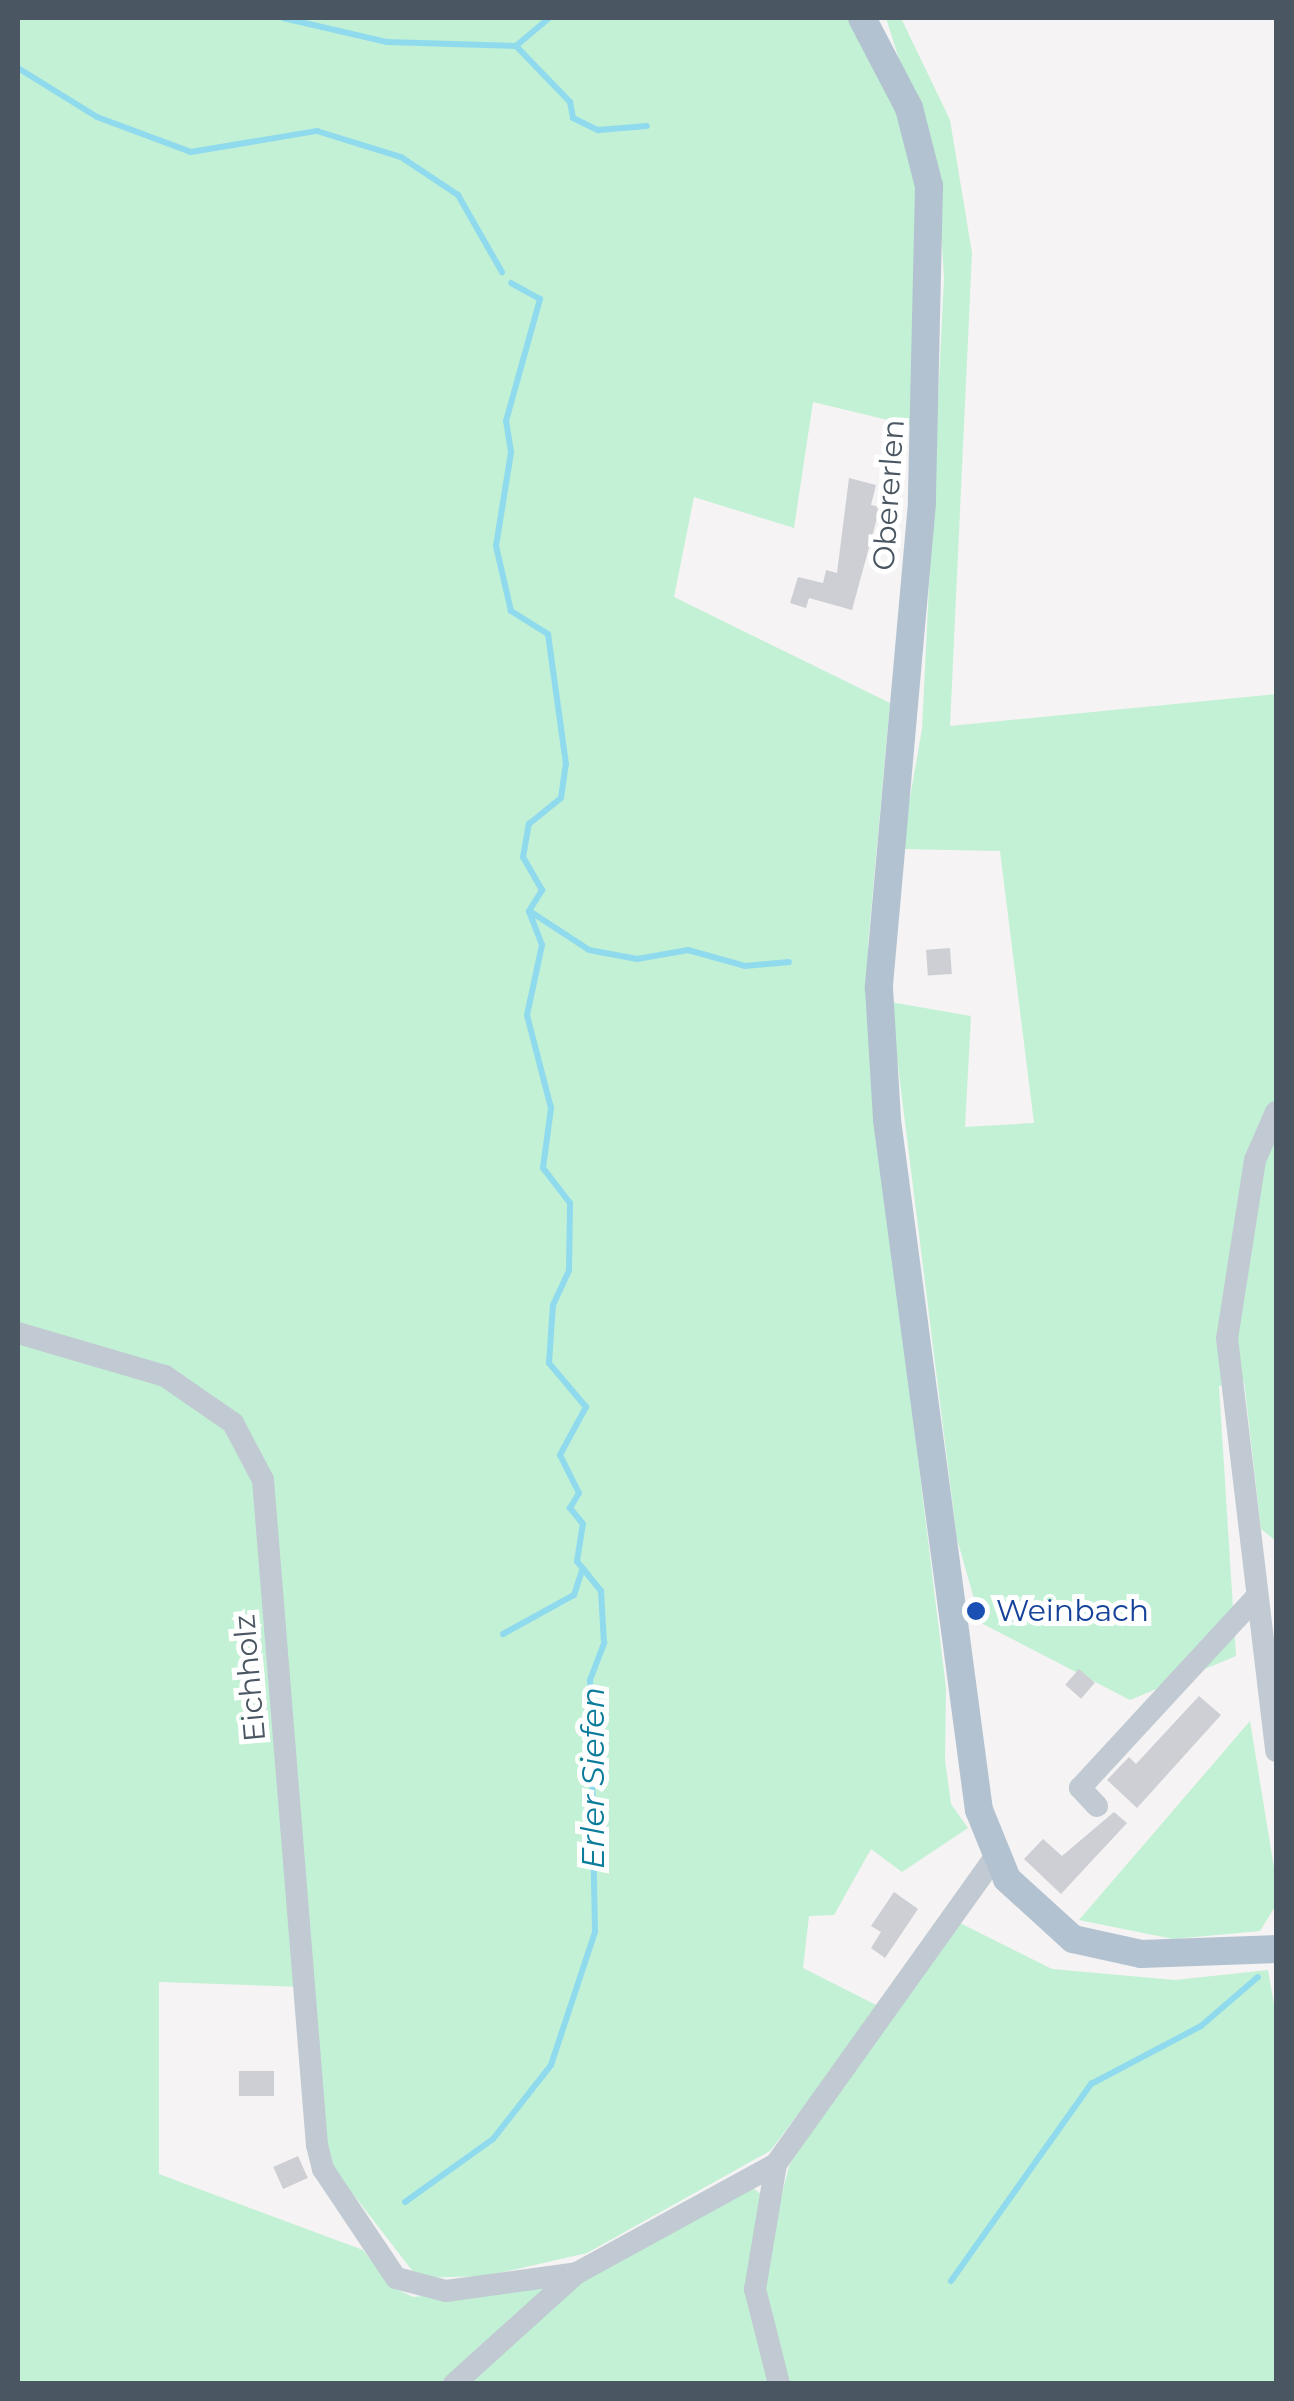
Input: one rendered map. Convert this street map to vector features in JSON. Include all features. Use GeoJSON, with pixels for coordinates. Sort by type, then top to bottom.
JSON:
{"type":"FeatureCollection","features":[{"type":"Feature","properties":{"kind":"main road","name":"Obererlen"},"geometry":{"type":"LineString","coordinates":[[862,18],[909,108],[929,186],[934,279],[879,988],[956,1653],[995,1857]]}},
{"type":"Feature","properties":{"kind":"main road"},"geometry":{"type":"LineString","coordinates":[[995,1857],[1025,1904],[1094,1946],[1157,1955],[1273,1949]]}},
{"type":"Feature","properties":{"kind":"street"},"geometry":{"type":"LineString","coordinates":[[1276,1112],[1255,1160],[1227,1338],[1276,1751]]}},
{"type":"Feature","properties":{"kind":"street","name":"Eichholz"},"geometry":{"type":"LineString","coordinates":[[18,1334],[165,1376],[233,1424],[263,1480],[323,2169],[371,2248],[410,2285],[446,2291],[577,2273]]}},
{"type":"Feature","properties":{"kind":"street"},"geometry":{"type":"LineString","coordinates":[[1097,1806],[1080,1788],[1199,1669],[1257,1596]]}},
{"type":"Feature","properties":{"kind":"street"},"geometry":{"type":"LineString","coordinates":[[454,2384],[577,2273],[776,2164],[995,1857]]}},
{"type":"Feature","properties":{"kind":"street"},"geometry":{"type":"LineString","coordinates":[[776,2164],[755,2289],[779,2384]]}},
{"type":"Feature","properties":{"kind":"green space"},"geometry":{"type":"Polygon","coordinates":[[[18,18],[854,18],[900,104],[918,182],[913,426],[813,402],[794,528],[694,497],[674,597],[890,703],[868,945],[873,1088],[946,1688],[945,1760],[951,1804],[968,1828],[902,1872],[871,1849],[834,1915],[809,1916],[803,1968],[880,2007],[770,2151],[587,2253],[486,2276],[418,2278],[329,2163],[266,1478],[200,1393],[18,1330],[18,18]]]}},
{"type":"Feature","properties":{"kind":"green space"},"geometry":{"type":"Polygon","coordinates":[[[886,18],[901,18],[950,120],[972,253],[950,726],[1276,694],[1276,1541],[1261,1529],[1244,1381],[1219,1386],[1236,1656],[1130,1700],[981,1623],[957,1539],[890,1002],[971,1016],[965,1127],[1034,1123],[1000,851],[901,849],[922,729],[944,278],[938,182],[886,18]]]}},
{"type":"Feature","properties":{"kind":"green space"},"geometry":{"type":"Polygon","coordinates":[[[18,1338],[164,1381],[229,1427],[259,1481],[304,1987],[159,1982],[159,2174],[363,2250],[392,2287],[413,2297],[561,2283],[445,2383],[18,2383],[18,1338]]]}},
{"type":"Feature","properties":{"kind":"green space"},"geometry":{"type":"Polygon","coordinates":[[[1250,1721],[1276,1880],[1276,1905],[1260,1931],[1173,1939],[1079,1920],[1250,1721]]]}},
{"type":"Feature","properties":{"kind":"green space"},"geometry":{"type":"Polygon","coordinates":[[[954,1920],[1052,1969],[1175,1980],[1268,1970],[1276,2016],[1276,2383],[783,2383],[759,2286],[789,2166],[882,2014],[954,1920]]]}},
{"type":"Feature","properties":{"kind":"green space"},"geometry":{"type":"Polygon","coordinates":[[[749,2185],[761,2194],[750,2288],[775,2383],[460,2384],[579,2277],[749,2185]]]}},
{"type":"Feature","properties":{"kind":"building"},"geometry":{"type":"Polygon","coordinates":[[[849,478],[876,485],[871,505],[880,507],[852,610],[809,598],[806,608],[790,603],[798,577],[823,583],[826,570],[837,573],[849,478]]]}},
{"type":"Feature","properties":{"kind":"building"},"geometry":{"type":"Polygon","coordinates":[[[950,948],[952,974],[928,976],[926,950],[950,948]]]}},
{"type":"Feature","properties":{"kind":"building"},"geometry":{"type":"Polygon","coordinates":[[[1079,1669],[1095,1683],[1081,1699],[1065,1685],[1079,1669]]]}},
{"type":"Feature","properties":{"kind":"building"},"geometry":{"type":"Polygon","coordinates":[[[1199,1696],[1221,1715],[1137,1808],[1107,1780],[1129,1757],[1136,1764],[1199,1696]]]}},
{"type":"Feature","properties":{"kind":"building"},"geometry":{"type":"Polygon","coordinates":[[[1114,1812],[1127,1823],[1061,1894],[1024,1859],[1043,1839],[1062,1856],[1114,1812]]]}},
{"type":"Feature","properties":{"kind":"building"},"geometry":{"type":"Polygon","coordinates":[[[894,1892],[918,1909],[885,1958],[871,1948],[881,1932],[871,1926],[894,1892]]]}},
{"type":"Feature","properties":{"kind":"building"},"geometry":{"type":"Polygon","coordinates":[[[239,2071],[274,2071],[274,2096],[239,2096],[239,2071]]]}},
{"type":"Feature","properties":{"kind":"building"},"geometry":{"type":"Polygon","coordinates":[[[298,2156],[308,2178],[283,2189],[273,2167],[298,2156]]]}},
{"type":"Feature","properties":{"kind":"waterway"},"geometry":{"type":"LineString","coordinates":[[283,18],[387,42],[516,46],[570,102],[573,118],[598,130],[647,126]]}},
{"type":"Feature","properties":{"kind":"waterway"},"geometry":{"type":"LineString","coordinates":[[516,46],[549,18]]}},
{"type":"Feature","properties":{"kind":"waterway","name":"Erler Siefen"},"geometry":{"type":"LineString","coordinates":[[18,68],[97,117],[191,152],[317,131],[401,157],[458,195],[502,272]]}},
{"type":"Feature","properties":{"kind":"waterway","name":"Erler Siefen"},"geometry":{"type":"LineString","coordinates":[[405,2202],[493,2139],[551,2065],[595,1932],[590,1680],[604,1643],[601,1591],[577,1561],[583,1524],[570,1508],[579,1493],[560,1455],[586,1407],[549,1363],[553,1305],[569,1270],[570,1203],[543,1168],[551,1108],[527,1015],[542,945],[529,911],[542,890],[523,857],[529,824],[561,798],[566,764],[548,634],[511,611],[496,546],[511,452],[506,421],[540,299],[511,283]]}},
{"type":"Feature","properties":{"kind":"waterway"},"geometry":{"type":"LineString","coordinates":[[531,912],[589,950],[637,959],[688,950],[745,966],[789,962]]}},
{"type":"Feature","properties":{"kind":"waterway"},"geometry":{"type":"LineString","coordinates":[[503,1634],[574,1595],[583,1568]]}},
{"type":"Feature","properties":{"kind":"waterway"},"geometry":{"type":"LineString","coordinates":[[951,2281],[1091,2084],[1201,2026],[1258,1977]]}},
{"type":"Feature","properties":{"kind":"place","name":"Weinbach"},"geometry":{"type":"Point","coordinates":[976,1611]}}]}
